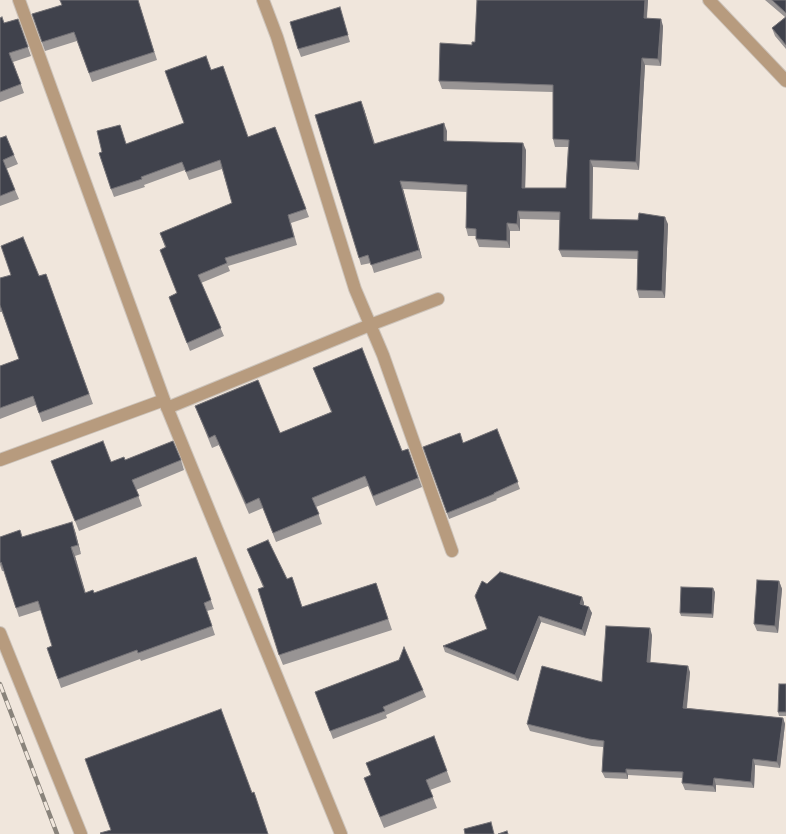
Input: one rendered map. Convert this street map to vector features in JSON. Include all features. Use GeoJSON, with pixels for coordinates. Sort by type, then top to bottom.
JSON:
{"type":"FeatureCollection","features":[{"type":"Feature","properties":{"kind":"street"},"geometry":{"type":"LineString","coordinates":[[19,0],[165,404],[341,834]]}},
{"type":"Feature","properties":{"kind":"street"},"geometry":{"type":"LineString","coordinates":[[263,0],[277,37],[355,289],[383,355],[452,551]]}},
{"type":"Feature","properties":{"kind":"street"},"geometry":{"type":"LineString","coordinates":[[709,0],[786,81]]}},
{"type":"Feature","properties":{"kind":"street"},"geometry":{"type":"LineString","coordinates":[[0,460],[165,404],[438,299]]}},
{"type":"Feature","properties":{"kind":"street"},"geometry":{"type":"LineString","coordinates":[[0,634],[81,834]]}},
{"type":"Feature","properties":{"kind":"building"},"geometry":{"type":"Polygon","coordinates":[[[60,0],[138,0],[154,52],[89,73],[74,32],[42,42],[32,14],[62,5],[60,0]]]}},
{"type":"Feature","properties":{"kind":"building"},"geometry":{"type":"Polygon","coordinates":[[[477,0],[645,0],[644,18],[661,19],[658,59],[642,58],[636,162],[590,160],[590,219],[638,220],[639,213],[665,217],[662,291],[637,290],[638,251],[559,250],[560,212],[518,211],[517,224],[507,223],[507,241],[476,239],[476,229],[466,228],[467,185],[400,181],[419,250],[371,265],[368,255],[359,258],[315,115],[361,101],[374,144],[444,123],[444,141],[523,143],[522,188],[566,188],[569,140],[553,139],[553,85],[439,81],[440,43],[472,45],[472,42],[475,42],[477,0]]]}},
{"type":"Feature","properties":{"kind":"building"},"geometry":{"type":"Polygon","coordinates":[[[772,0],[786,0],[786,13],[772,0]]]}},
{"type":"Feature","properties":{"kind":"building"},"geometry":{"type":"Polygon","coordinates":[[[340,7],[348,35],[298,49],[290,22],[340,7]]]}},
{"type":"Feature","properties":{"kind":"building"},"geometry":{"type":"Polygon","coordinates":[[[2,17],[4,23],[18,19],[28,47],[9,53],[21,84],[0,92],[0,18],[2,17]]]}},
{"type":"Feature","properties":{"kind":"building"},"geometry":{"type":"Polygon","coordinates":[[[786,17],[786,45],[772,28],[786,17]]]}},
{"type":"Feature","properties":{"kind":"building"},"geometry":{"type":"Polygon","coordinates":[[[206,56],[211,70],[223,66],[248,137],[275,127],[306,209],[288,215],[294,237],[225,258],[227,263],[198,275],[221,328],[187,343],[169,297],[177,293],[160,250],[166,247],[160,233],[232,203],[220,160],[186,172],[182,162],[141,177],[142,179],[111,189],[99,153],[102,152],[97,131],[120,125],[126,144],[184,123],[165,71],[206,56]]]}},
{"type":"Feature","properties":{"kind":"building"},"geometry":{"type":"Polygon","coordinates":[[[6,136],[14,155],[3,160],[15,190],[0,196],[0,138],[6,136]]]}},
{"type":"Feature","properties":{"kind":"building"},"geometry":{"type":"Polygon","coordinates":[[[23,237],[39,276],[46,274],[89,394],[39,413],[33,396],[0,408],[0,366],[19,359],[0,305],[0,278],[11,275],[1,246],[23,237]]]}},
{"type":"Feature","properties":{"kind":"building"},"geometry":{"type":"Polygon","coordinates":[[[362,348],[402,451],[408,449],[418,478],[373,496],[365,476],[312,498],[319,514],[273,533],[259,498],[246,504],[215,435],[209,438],[195,406],[258,380],[280,433],[332,412],[313,368],[362,348]]]}},
{"type":"Feature","properties":{"kind":"building"},"geometry":{"type":"Polygon","coordinates":[[[497,429],[518,482],[494,494],[447,513],[423,447],[460,433],[463,443],[497,429]]]}},
{"type":"Feature","properties":{"kind":"building"},"geometry":{"type":"Polygon","coordinates":[[[103,441],[111,462],[124,457],[125,460],[173,441],[181,460],[132,480],[139,496],[75,521],[51,461],[103,441]]]}},
{"type":"Feature","properties":{"kind":"building"},"geometry":{"type":"Polygon","coordinates":[[[72,522],[78,545],[71,547],[85,593],[93,590],[94,593],[196,557],[211,600],[204,603],[212,626],[138,653],[137,650],[58,679],[47,648],[52,646],[38,601],[16,608],[1,562],[0,563],[0,537],[20,530],[22,537],[72,522]]]}},
{"type":"Feature","properties":{"kind":"building"},"geometry":{"type":"Polygon","coordinates":[[[268,540],[287,579],[292,577],[302,607],[376,583],[388,619],[279,655],[258,589],[264,587],[247,549],[268,540]]]}},
{"type":"Feature","properties":{"kind":"building"},"geometry":{"type":"Polygon","coordinates":[[[500,572],[582,597],[580,604],[589,607],[582,630],[539,616],[515,675],[443,646],[487,629],[475,596],[482,581],[487,584],[500,572]]]}},
{"type":"Feature","properties":{"kind":"building"},"geometry":{"type":"Polygon","coordinates":[[[757,580],[779,581],[775,626],[754,624],[757,580]]]}},
{"type":"Feature","properties":{"kind":"building"},"geometry":{"type":"Polygon","coordinates":[[[681,587],[713,588],[712,614],[680,613],[681,587]]]}},
{"type":"Feature","properties":{"kind":"building"},"geometry":{"type":"Polygon","coordinates":[[[606,626],[650,628],[647,662],[688,666],[683,708],[783,718],[777,762],[753,759],[751,782],[714,778],[713,786],[682,783],[683,772],[626,769],[626,773],[602,772],[604,741],[589,739],[527,724],[542,666],[602,682],[606,626]]]}},
{"type":"Feature","properties":{"kind":"building"},"geometry":{"type":"Polygon","coordinates":[[[404,647],[423,690],[383,707],[385,711],[330,731],[315,692],[399,660],[404,647]]]}},
{"type":"Feature","properties":{"kind":"building"},"geometry":{"type":"Polygon","coordinates":[[[779,684],[786,684],[786,712],[778,712],[779,684]]]}},
{"type":"Feature","properties":{"kind":"building"},"geometry":{"type":"Polygon","coordinates":[[[221,709],[252,793],[254,792],[268,834],[101,834],[100,833],[111,830],[85,759],[221,709]]]}},
{"type":"Feature","properties":{"kind":"building"},"geometry":{"type":"Polygon","coordinates":[[[434,736],[447,771],[426,780],[433,797],[380,817],[364,778],[371,775],[366,763],[434,736]]]}},
{"type":"Feature","properties":{"kind":"building"},"geometry":{"type":"Polygon","coordinates":[[[491,822],[494,834],[465,834],[464,829],[491,822]]]}},
{"type":"Feature","properties":{"kind":"building"},"geometry":{"type":"Polygon","coordinates":[[[507,831],[508,834],[498,834],[507,831]]]}},
{"type":"Feature","properties":{"kind":"railway"},"geometry":{"type":"LineString","coordinates":[[0,684],[57,834]]}}]}
